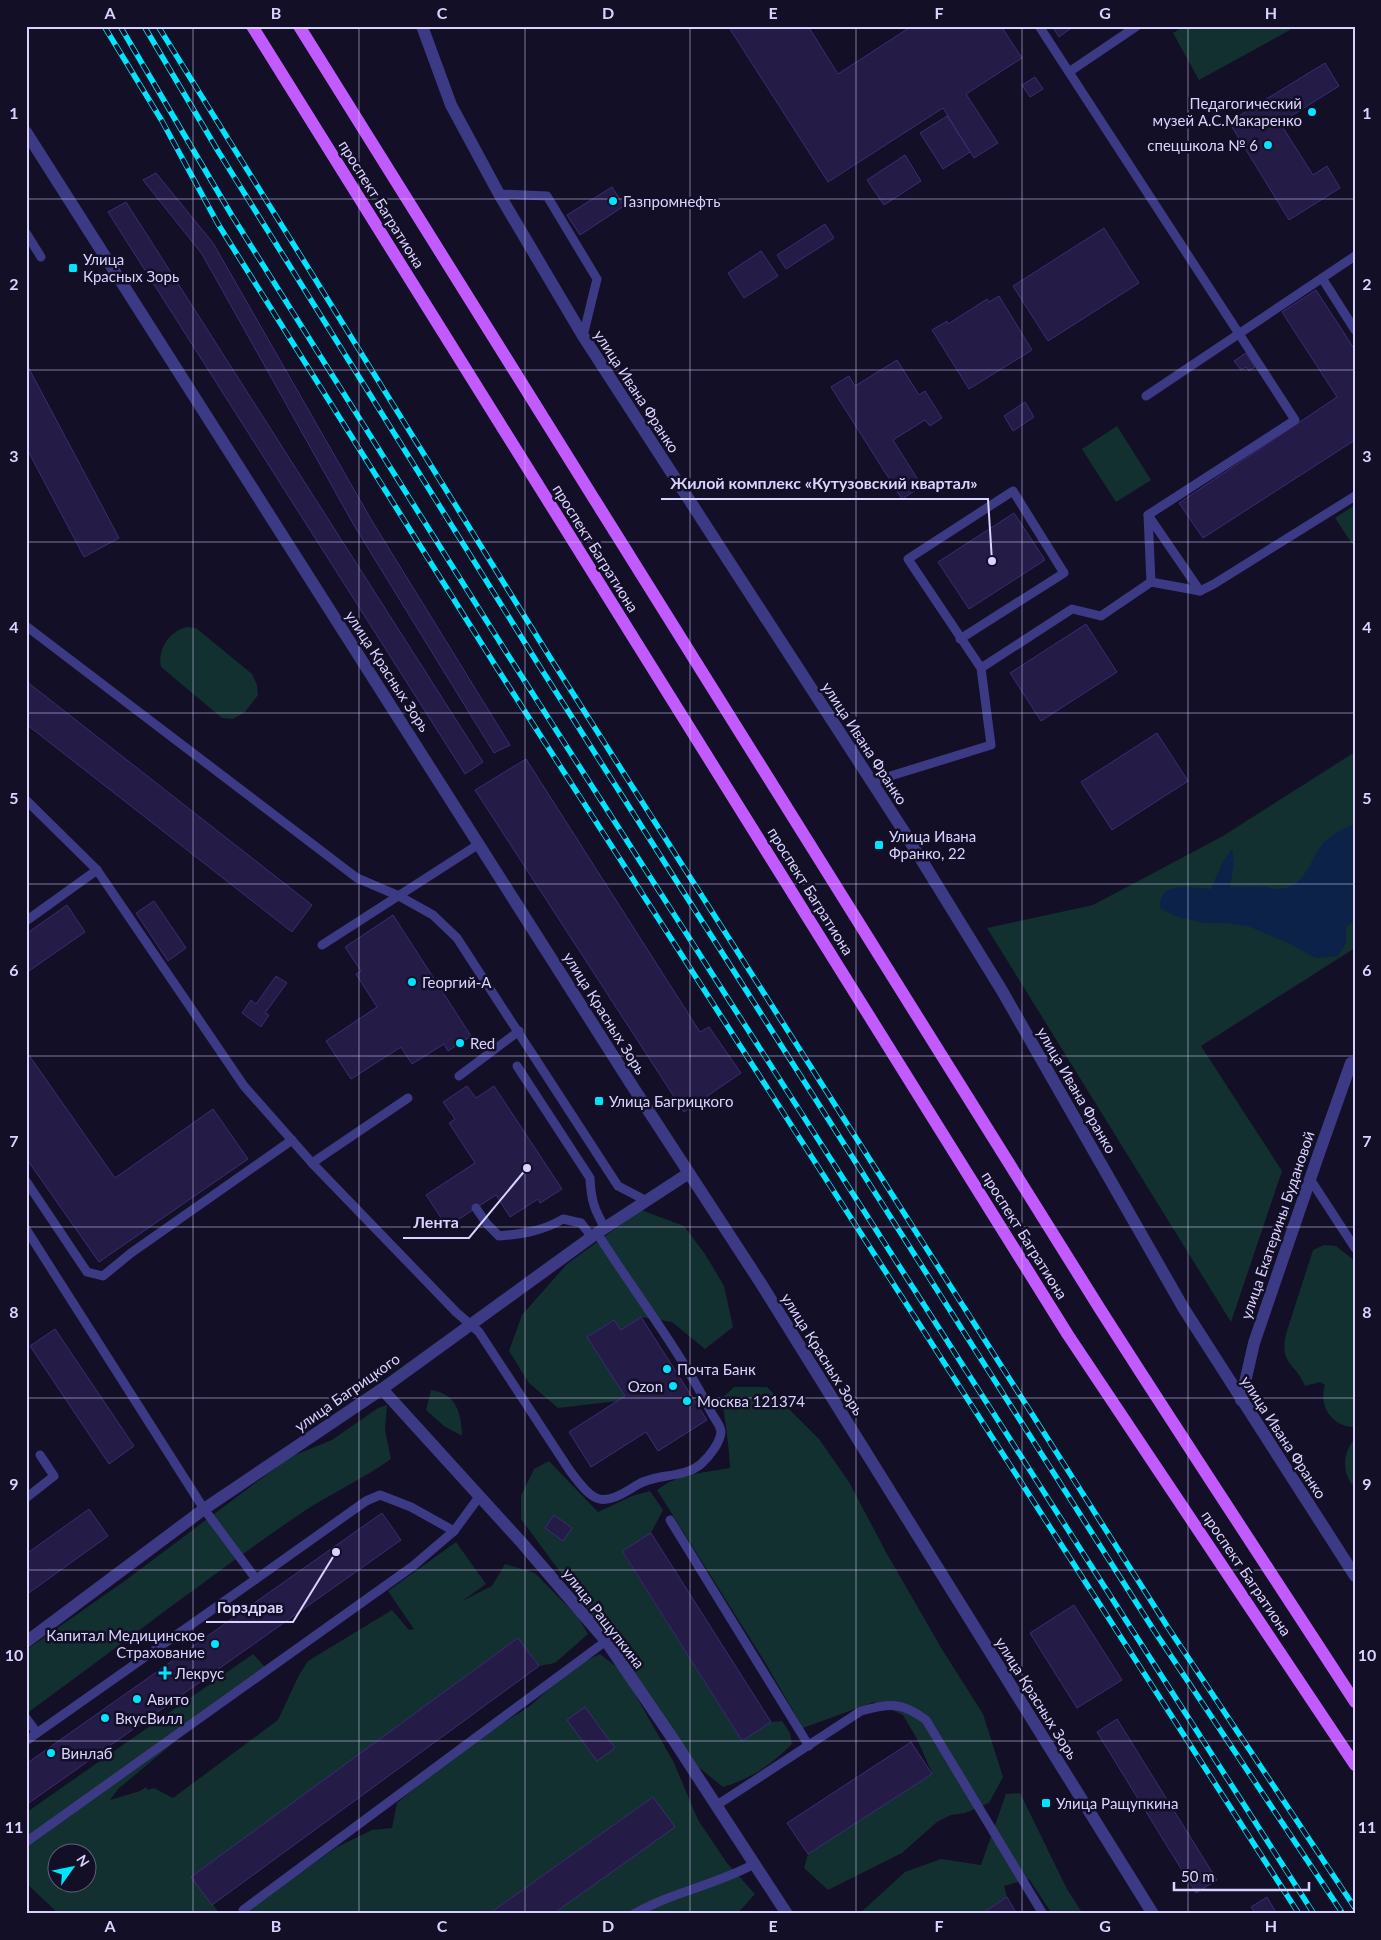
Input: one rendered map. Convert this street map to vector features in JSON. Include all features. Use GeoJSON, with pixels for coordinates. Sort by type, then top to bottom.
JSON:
{"type":"FeatureCollection","features":[{"type":"Feature","properties":{"kind":"main road","name":"проспект Багратиона"},"geometry":{"type":"LineString","coordinates":[[252,26],[1068,1335],[1355,1765]]}},
{"type":"Feature","properties":{"kind":"main road","name":"проспект Багратиона"},"geometry":{"type":"LineString","coordinates":[[299,26],[461,284],[645,584],[1102,1313],[1355,1702]]}},
{"type":"Feature","properties":{"kind":"street","name":"улица Ивана Франко"},"geometry":{"type":"LineString","coordinates":[[422,26],[451,105],[499,194],[583,336],[871,782],[1001,989],[1184,1309],[1355,1576]]}},
{"type":"Feature","properties":{"kind":"street","name":"улица Красных Зорь"},"geometry":{"type":"LineString","coordinates":[[26,132],[760,1282],[1153,1914]]}},
{"type":"Feature","properties":{"kind":"street","name":"улица Екатерины Будановой"},"geometry":{"type":"LineString","coordinates":[[1241,1400],[1254,1343],[1351,1063]]}},
{"type":"Feature","properties":{"kind":"street","name":"улица Багрицкого"},"geometry":{"type":"LineString","coordinates":[[26,1642],[204,1509],[382,1389],[471,1323],[645,1200],[689,1173]]}},
{"type":"Feature","properties":{"kind":"street","name":"улица Ращупкина"},"geometry":{"type":"LineString","coordinates":[[382,1389],[606,1641],[717,1805],[787,1914]]}},
{"type":"Feature","properties":{"kind":"lane"},"geometry":{"type":"LineString","coordinates":[[1039,26],[1295,420],[1148,515]]}},
{"type":"Feature","properties":{"kind":"lane"},"geometry":{"type":"LineString","coordinates":[[1069,72],[1138,26]]}},
{"type":"Feature","properties":{"kind":"lane"},"geometry":{"type":"LineString","coordinates":[[499,194],[547,196],[597,280],[583,336]]}},
{"type":"Feature","properties":{"kind":"lane"},"geometry":{"type":"LineString","coordinates":[[26,233],[41,257]]}},
{"type":"Feature","properties":{"kind":"lane"},"geometry":{"type":"LineString","coordinates":[[1146,396],[1355,256]]}},
{"type":"Feature","properties":{"kind":"lane"},"geometry":{"type":"LineString","coordinates":[[1322,278],[1355,330]]}},
{"type":"Feature","properties":{"kind":"lane"},"geometry":{"type":"LineString","coordinates":[[871,782],[991,745],[981,668],[960,639],[908,560],[1013,491],[1064,573],[960,639]]}},
{"type":"Feature","properties":{"kind":"lane"},"geometry":{"type":"LineString","coordinates":[[981,668],[1072,609],[1101,616],[1151,582],[1200,591],[1355,496]]}},
{"type":"Feature","properties":{"kind":"lane"},"geometry":{"type":"LineString","coordinates":[[1148,515],[1151,582]]}},
{"type":"Feature","properties":{"kind":"lane"},"geometry":{"type":"LineString","coordinates":[[1148,515],[1200,591]]}},
{"type":"Feature","properties":{"kind":"lane"},"geometry":{"type":"LineString","coordinates":[[26,626],[357,878],[399,896],[433,915],[457,938],[618,1186],[645,1200]]}},
{"type":"Feature","properties":{"kind":"lane"},"geometry":{"type":"LineString","coordinates":[[26,800],[97,870],[244,1086],[312,1162],[456,1312],[471,1323],[479,1332],[586,1493],[599,1500],[618,1498],[643,1481],[679,1474],[701,1464],[718,1442],[721,1430],[698,1386],[598,1233],[591,1197],[590,1178],[517,1066]]}},
{"type":"Feature","properties":{"kind":"lane"},"geometry":{"type":"LineString","coordinates":[[322,945],[479,844]]}},
{"type":"Feature","properties":{"kind":"lane"},"geometry":{"type":"LineString","coordinates":[[26,921],[97,870]]}},
{"type":"Feature","properties":{"kind":"lane"},"geometry":{"type":"LineString","coordinates":[[460,1076],[519,1031]]}},
{"type":"Feature","properties":{"kind":"lane"},"geometry":{"type":"LineString","coordinates":[[312,1162],[408,1098]]}},
{"type":"Feature","properties":{"kind":"lane"},"geometry":{"type":"LineString","coordinates":[[26,1180],[87,1272],[103,1276],[131,1254],[292,1140]]}},
{"type":"Feature","properties":{"kind":"lane"},"geometry":{"type":"LineString","coordinates":[[1310,1179],[1355,1248]]}},
{"type":"Feature","properties":{"kind":"lane"},"geometry":{"type":"LineString","coordinates":[[476,1208],[487,1224],[499,1236],[529,1233],[550,1227],[563,1219],[582,1223],[598,1233]]}},
{"type":"Feature","properties":{"kind":"lane"},"geometry":{"type":"LineString","coordinates":[[26,1229],[204,1509],[256,1579]]}},
{"type":"Feature","properties":{"kind":"lane"},"geometry":{"type":"LineString","coordinates":[[26,1498],[54,1476],[40,1455]]}},
{"type":"Feature","properties":{"kind":"lane"},"geometry":{"type":"LineString","coordinates":[[26,1741],[366,1501],[380,1495],[411,1507],[454,1531]]}},
{"type":"Feature","properties":{"kind":"lane"},"geometry":{"type":"LineString","coordinates":[[26,1842],[413,1566],[454,1531],[479,1497]]}},
{"type":"Feature","properties":{"kind":"lane"},"geometry":{"type":"LineString","coordinates":[[670,1520],[809,1746]]}},
{"type":"Feature","properties":{"kind":"lane"},"geometry":{"type":"LineString","coordinates":[[243,1910],[606,1641]]}},
{"type":"Feature","properties":{"kind":"lane"},"geometry":{"type":"LineString","coordinates":[[717,1805],[862,1711],[881,1705],[898,1705],[912,1710],[926,1720],[1043,1914]]}},
{"type":"Feature","properties":{"kind":"lane"},"geometry":{"type":"LineString","coordinates":[[26,1718],[37,1733]]}},
{"type":"Feature","properties":{"kind":"lane"},"geometry":{"type":"LineString","coordinates":[[634,1914],[671,1896],[737,1873],[754,1864]]}},
{"type":"Feature","properties":{"kind":"green space"},"geometry":{"type":"Polygon","coordinates":[[[1184,26],[1288,26],[1290,30],[1199,80],[1173,33],[1184,26]]]}},
{"type":"Feature","properties":{"kind":"green space"},"geometry":{"type":"Polygon","coordinates":[[[1117,426],[1151,480],[1116,502],[1082,449],[1117,426]]]}},
{"type":"Feature","properties":{"kind":"green space"},"geometry":{"type":"Polygon","coordinates":[[[1355,505],[1355,548],[1335,518],[1355,505]]]}},
{"type":"Feature","properties":{"kind":"green space"},"geometry":{"type":"Polygon","coordinates":[[[187,627],[196,628],[252,674],[257,685],[258,695],[245,712],[233,719],[222,718],[161,667],[161,654],[166,642],[175,633],[187,627]]]}},
{"type":"Feature","properties":{"kind":"green space"},"geometry":{"type":"Polygon","coordinates":[[[1355,752],[1355,948],[1201,1046],[1282,1171],[1231,1322],[987,928],[1093,905],[1223,836],[1355,752]]]}},
{"type":"Feature","properties":{"kind":"green space"},"geometry":{"type":"Polygon","coordinates":[[[641,1210],[684,1226],[705,1254],[724,1286],[733,1327],[705,1349],[672,1322],[641,1317],[621,1330],[613,1320],[587,1337],[625,1396],[618,1401],[558,1408],[529,1383],[509,1351],[522,1315],[567,1264],[641,1210]]]}},
{"type":"Feature","properties":{"kind":"green space"},"geometry":{"type":"Polygon","coordinates":[[[1324,1245],[1336,1246],[1355,1261],[1355,1427],[1340,1423],[1329,1414],[1325,1408],[1323,1393],[1325,1385],[1320,1382],[1305,1386],[1285,1352],[1286,1334],[1313,1250],[1324,1245]]]}},
{"type":"Feature","properties":{"kind":"green space"},"geometry":{"type":"Polygon","coordinates":[[[734,1387],[767,1387],[819,1439],[849,1482],[887,1554],[943,1651],[983,1714],[1003,1777],[989,1803],[965,1813],[951,1815],[937,1822],[902,1853],[828,1890],[804,1868],[808,1854],[932,1773],[917,1739],[903,1715],[874,1702],[803,1728],[766,1664],[657,1490],[673,1480],[702,1472],[730,1468],[722,1398],[734,1387]]]}},
{"type":"Feature","properties":{"kind":"green space"},"geometry":{"type":"Polygon","coordinates":[[[431,1390],[440,1392],[452,1400],[459,1412],[462,1436],[444,1426],[426,1410],[431,1390]]]}},
{"type":"Feature","properties":{"kind":"green space"},"geometry":{"type":"Polygon","coordinates":[[[387,1405],[385,1430],[391,1459],[294,1518],[26,1714],[26,1650],[126,1580],[290,1457],[332,1440],[378,1408],[387,1405]]]}},
{"type":"Feature","properties":{"kind":"green space"},"geometry":{"type":"Polygon","coordinates":[[[1355,1436],[1355,1487],[1347,1475],[1345,1461],[1355,1436]]]}},
{"type":"Feature","properties":{"kind":"green space"},"geometry":{"type":"Polygon","coordinates":[[[549,1461],[598,1512],[632,1496],[650,1491],[663,1510],[651,1533],[622,1552],[741,1740],[771,1722],[782,1721],[790,1733],[792,1744],[769,1764],[743,1780],[723,1787],[697,1766],[609,1638],[521,1519],[521,1496],[534,1469],[549,1461]]]}},
{"type":"Feature","properties":{"kind":"green space"},"geometry":{"type":"Polygon","coordinates":[[[456,1542],[486,1584],[462,1601],[492,1586],[505,1564],[535,1573],[578,1617],[588,1634],[555,1663],[539,1666],[518,1638],[192,1877],[220,1914],[59,1914],[26,1883],[27,1812],[253,1654],[265,1667],[118,1789],[110,1800],[140,1791],[146,1787],[148,1790],[154,1788],[173,1798],[278,1720],[299,1675],[308,1661],[392,1610],[409,1630],[414,1629],[388,1591],[456,1542]]]}},
{"type":"Feature","properties":{"kind":"green space"},"geometry":{"type":"Polygon","coordinates":[[[600,1654],[622,1671],[674,1763],[698,1820],[727,1863],[755,1894],[737,1914],[553,1914],[674,1827],[653,1797],[489,1914],[242,1914],[337,1847],[372,1830],[392,1828],[397,1803],[464,1747],[530,1706],[572,1667],[600,1654]]]}},
{"type":"Feature","properties":{"kind":"green space"},"geometry":{"type":"Polygon","coordinates":[[[1020,1793],[1067,1889],[1083,1914],[1052,1914],[1029,1879],[1004,1886],[1007,1897],[981,1914],[859,1914],[905,1872],[941,1859],[981,1865],[1006,1794],[1020,1793]]]}},
{"type":"Feature","properties":{"kind":"water"},"geometry":{"type":"Polygon","coordinates":[[[1355,824],[1355,920],[1346,927],[1346,943],[1338,956],[1316,958],[1288,943],[1248,926],[1204,923],[1175,916],[1160,908],[1161,899],[1171,889],[1186,887],[1211,889],[1222,863],[1232,849],[1234,863],[1230,887],[1266,887],[1277,889],[1294,884],[1304,875],[1325,841],[1339,831],[1355,824]]]}},
{"type":"Feature","properties":{"kind":"building"},"geometry":{"type":"Polygon","coordinates":[[[728,26],[808,26],[838,74],[912,26],[1001,26],[1022,58],[966,94],[998,143],[974,158],[943,108],[828,182],[728,26]]]}},
{"type":"Feature","properties":{"kind":"building"},"geometry":{"type":"Polygon","coordinates":[[[1052,26],[1074,26],[1059,37],[1052,26]]]}},
{"type":"Feature","properties":{"kind":"building","name":"спецшкола № 6"},"geometry":{"type":"Polygon","coordinates":[[[1325,63],[1339,86],[1280,123],[1313,175],[1327,166],[1340,188],[1289,220],[1229,122],[1325,63]]]}},
{"type":"Feature","properties":{"kind":"building"},"geometry":{"type":"Polygon","coordinates":[[[1035,77],[1043,89],[1030,97],[1022,85],[1035,77]]]}},
{"type":"Feature","properties":{"kind":"building"},"geometry":{"type":"Polygon","coordinates":[[[947,116],[970,152],[943,169],[920,133],[947,116]]]}},
{"type":"Feature","properties":{"kind":"building"},"geometry":{"type":"Polygon","coordinates":[[[905,155],[921,181],[884,205],[867,180],[905,155]]]}},
{"type":"Feature","properties":{"kind":"building"},"geometry":{"type":"Polygon","coordinates":[[[156,173],[213,243],[372,521],[510,745],[494,753],[355,527],[202,254],[143,180],[156,173]]]}},
{"type":"Feature","properties":{"kind":"building"},"geometry":{"type":"Polygon","coordinates":[[[612,187],[624,206],[580,235],[567,215],[612,187]]]}},
{"type":"Feature","properties":{"kind":"building"},"geometry":{"type":"Polygon","coordinates":[[[126,202],[483,762],[465,774],[108,212],[126,202]]]}},
{"type":"Feature","properties":{"kind":"building"},"geometry":{"type":"Polygon","coordinates":[[[825,224],[834,238],[786,269],[777,255],[825,224]]]}},
{"type":"Feature","properties":{"kind":"building"},"geometry":{"type":"Polygon","coordinates":[[[1104,228],[1139,283],[1048,341],[1013,286],[1104,228]]]}},
{"type":"Feature","properties":{"kind":"building"},"geometry":{"type":"Polygon","coordinates":[[[761,251],[778,276],[744,298],[728,273],[761,251]]]}},
{"type":"Feature","properties":{"kind":"building"},"geometry":{"type":"Polygon","coordinates":[[[1316,290],[1355,350],[1355,440],[1203,538],[1179,503],[1337,397],[1282,312],[1316,290]]]}},
{"type":"Feature","properties":{"kind":"building"},"geometry":{"type":"Polygon","coordinates":[[[999,296],[1032,350],[969,389],[932,330],[947,321],[948,324],[987,299],[989,302],[999,296]]]}},
{"type":"Feature","properties":{"kind":"building"},"geometry":{"type":"Polygon","coordinates":[[[1246,353],[1255,367],[1249,371],[1246,367],[1241,370],[1234,361],[1246,353]]]}},
{"type":"Feature","properties":{"kind":"building"},"geometry":{"type":"Polygon","coordinates":[[[897,360],[919,395],[925,391],[942,418],[930,426],[925,420],[893,440],[922,486],[902,499],[831,387],[849,376],[855,386],[897,360]]]}},
{"type":"Feature","properties":{"kind":"building"},"geometry":{"type":"Polygon","coordinates":[[[26,363],[119,538],[84,557],[26,447],[26,363]]]}},
{"type":"Feature","properties":{"kind":"building"},"geometry":{"type":"Polygon","coordinates":[[[1025,402],[1034,417],[1013,431],[1004,416],[1025,402]]]}},
{"type":"Feature","properties":{"kind":"building"},"geometry":{"type":"Polygon","coordinates":[[[1014,513],[1045,560],[969,609],[938,562],[1014,513]]]}},
{"type":"Feature","properties":{"kind":"building"},"geometry":{"type":"Polygon","coordinates":[[[1086,624],[1117,672],[1041,721],[1010,673],[1086,624]]]}},
{"type":"Feature","properties":{"kind":"building"},"geometry":{"type":"Polygon","coordinates":[[[26,681],[312,905],[292,932],[26,724],[26,681]]]}},
{"type":"Feature","properties":{"kind":"building"},"geometry":{"type":"Polygon","coordinates":[[[1157,733],[1188,781],[1112,830],[1081,782],[1157,733]]]}},
{"type":"Feature","properties":{"kind":"building"},"geometry":{"type":"Polygon","coordinates":[[[526,759],[700,1032],[709,1027],[741,1073],[684,1112],[475,790],[526,759]]]}},
{"type":"Feature","properties":{"kind":"building"},"geometry":{"type":"Polygon","coordinates":[[[154,901],[186,948],[168,961],[136,913],[154,901]]]}},
{"type":"Feature","properties":{"kind":"building"},"geometry":{"type":"Polygon","coordinates":[[[67,905],[85,932],[26,973],[26,934],[67,905]]]}},
{"type":"Feature","properties":{"kind":"building"},"geometry":{"type":"Polygon","coordinates":[[[393,915],[471,1036],[448,1051],[444,1044],[412,1064],[401,1047],[351,1079],[326,1041],[377,1007],[356,974],[361,971],[345,947],[393,915]]]}},
{"type":"Feature","properties":{"kind":"building"},"geometry":{"type":"Polygon","coordinates":[[[276,976],[287,983],[265,1013],[269,1015],[261,1027],[242,1013],[251,1000],[256,1004],[276,976]]]}},
{"type":"Feature","properties":{"kind":"building"},"geometry":{"type":"Polygon","coordinates":[[[26,1051],[115,1178],[213,1109],[248,1159],[99,1262],[26,1158],[26,1051]]]}},
{"type":"Feature","properties":{"kind":"building"},"geometry":{"type":"Polygon","coordinates":[[[467,1086],[476,1098],[494,1086],[562,1189],[540,1203],[538,1199],[510,1217],[496,1195],[447,1227],[426,1195],[475,1163],[449,1123],[455,1119],[443,1102],[467,1086]]]}},
{"type":"Feature","properties":{"kind":"building"},"geometry":{"type":"Polygon","coordinates":[[[641,1317],[707,1420],[658,1451],[646,1432],[591,1467],[569,1432],[625,1396],[587,1337],[614,1320],[621,1330],[641,1317]]]}},
{"type":"Feature","properties":{"kind":"building"},"geometry":{"type":"Polygon","coordinates":[[[55,1329],[134,1446],[109,1464],[30,1346],[55,1329]]]}},
{"type":"Feature","properties":{"kind":"building"},"geometry":{"type":"Polygon","coordinates":[[[89,1509],[108,1536],[26,1595],[26,1554],[89,1509]]]}},
{"type":"Feature","properties":{"kind":"building"},"geometry":{"type":"Polygon","coordinates":[[[382,1513],[401,1540],[26,1805],[26,1764],[382,1513]]]}},
{"type":"Feature","properties":{"kind":"building"},"geometry":{"type":"Polygon","coordinates":[[[554,1515],[572,1528],[563,1541],[545,1528],[554,1515]]]}},
{"type":"Feature","properties":{"kind":"building"},"geometry":{"type":"Polygon","coordinates":[[[651,1533],[771,1722],[742,1741],[622,1551],[651,1533]]]}},
{"type":"Feature","properties":{"kind":"building"},"geometry":{"type":"Polygon","coordinates":[[[1074,1605],[1122,1680],[1077,1708],[1030,1633],[1074,1605]]]}},
{"type":"Feature","properties":{"kind":"building"},"geometry":{"type":"Polygon","coordinates":[[[518,1638],[539,1666],[212,1905],[191,1877],[518,1638]]]}},
{"type":"Feature","properties":{"kind":"building"},"geometry":{"type":"Polygon","coordinates":[[[585,1707],[615,1748],[597,1761],[567,1720],[585,1707]]]}},
{"type":"Feature","properties":{"kind":"building"},"geometry":{"type":"Polygon","coordinates":[[[1117,1719],[1217,1880],[1196,1893],[1097,1732],[1117,1719]]]}},
{"type":"Feature","properties":{"kind":"building"},"geometry":{"type":"Polygon","coordinates":[[[911,1742],[932,1774],[808,1854],[787,1823],[911,1742]]]}},
{"type":"Feature","properties":{"kind":"building"},"geometry":{"type":"Polygon","coordinates":[[[653,1797],[675,1827],[553,1914],[489,1914],[653,1797]]]}},
{"type":"Feature","properties":{"kind":"building"},"geometry":{"type":"Polygon","coordinates":[[[1007,1897],[1017,1914],[981,1914],[1007,1897]]]}},
{"type":"Feature","properties":{"kind":"building"},"geometry":{"type":"Polygon","coordinates":[[[1267,1897],[1277,1914],[1256,1914],[1251,1907],[1267,1897]]]}},
{"type":"Feature","properties":{"kind":"railway"},"geometry":{"type":"LineString","coordinates":[[104,26],[162,121],[218,224],[495,665],[1299,1914]]}},
{"type":"Feature","properties":{"kind":"railway"},"geometry":{"type":"LineString","coordinates":[[120,26],[231,214],[508,655],[1314,1914]]}},
{"type":"Feature","properties":{"kind":"railway"},"geometry":{"type":"LineString","coordinates":[[144,26],[218,151],[540,667],[1155,1632],[1343,1914]]}},
{"type":"Feature","properties":{"kind":"railway"},"geometry":{"type":"LineString","coordinates":[[158,26],[551,659],[1167,1626],[1355,1908]]}},
{"type":"Feature","properties":{"kind":"place","name":"Педагогический музей А.С.Макаренко"},"geometry":{"type":"Point","coordinates":[1312,112]}},
{"type":"Feature","properties":{"kind":"place","name":"спецшкола № 6"},"geometry":{"type":"Point","coordinates":[1268,145]}},
{"type":"Feature","properties":{"kind":"place","name":"Газпромнефть"},"geometry":{"type":"Point","coordinates":[613,201]}},
{"type":"Feature","properties":{"kind":"place","name":"Улица Красных Зорь"},"geometry":{"type":"Point","coordinates":[73,268]}},
{"type":"Feature","properties":{"kind":"place","name":"Жилой комплекс «Кутузовский квартал»"},"geometry":{"type":"Point","coordinates":[992,561]}},
{"type":"Feature","properties":{"kind":"place","name":"Улица Ивана Франко, 22"},"geometry":{"type":"Point","coordinates":[879,845]}},
{"type":"Feature","properties":{"kind":"place","name":"Георгий-А"},"geometry":{"type":"Point","coordinates":[412,982]}},
{"type":"Feature","properties":{"kind":"place","name":"Red"},"geometry":{"type":"Point","coordinates":[460,1043]}},
{"type":"Feature","properties":{"kind":"place","name":"Улица Багрицкого"},"geometry":{"type":"Point","coordinates":[599,1101]}},
{"type":"Feature","properties":{"kind":"place","name":"Лента"},"geometry":{"type":"Point","coordinates":[527,1168]}},
{"type":"Feature","properties":{"kind":"place","name":"Почта Банк"},"geometry":{"type":"Point","coordinates":[667,1369]}},
{"type":"Feature","properties":{"kind":"place","name":"Ozon"},"geometry":{"type":"Point","coordinates":[673,1386]}},
{"type":"Feature","properties":{"kind":"place","name":"Москва 121374"},"geometry":{"type":"Point","coordinates":[687,1401]}},
{"type":"Feature","properties":{"kind":"place","name":"Горздрав"},"geometry":{"type":"Point","coordinates":[336,1552]}},
{"type":"Feature","properties":{"kind":"place","name":"Капитал Медицинское Страхование"},"geometry":{"type":"Point","coordinates":[215,1644]}},
{"type":"Feature","properties":{"kind":"place","name":"Лекрус"},"geometry":{"type":"Point","coordinates":[165,1673]}},
{"type":"Feature","properties":{"kind":"place","name":"Авито"},"geometry":{"type":"Point","coordinates":[137,1699]}},
{"type":"Feature","properties":{"kind":"place","name":"ВкусВилл"},"geometry":{"type":"Point","coordinates":[105,1718]}},
{"type":"Feature","properties":{"kind":"place","name":"Винлаб"},"geometry":{"type":"Point","coordinates":[51,1753]}},
{"type":"Feature","properties":{"kind":"place","name":"Улица Ращупкина"},"geometry":{"type":"Point","coordinates":[1046,1803]}}]}
